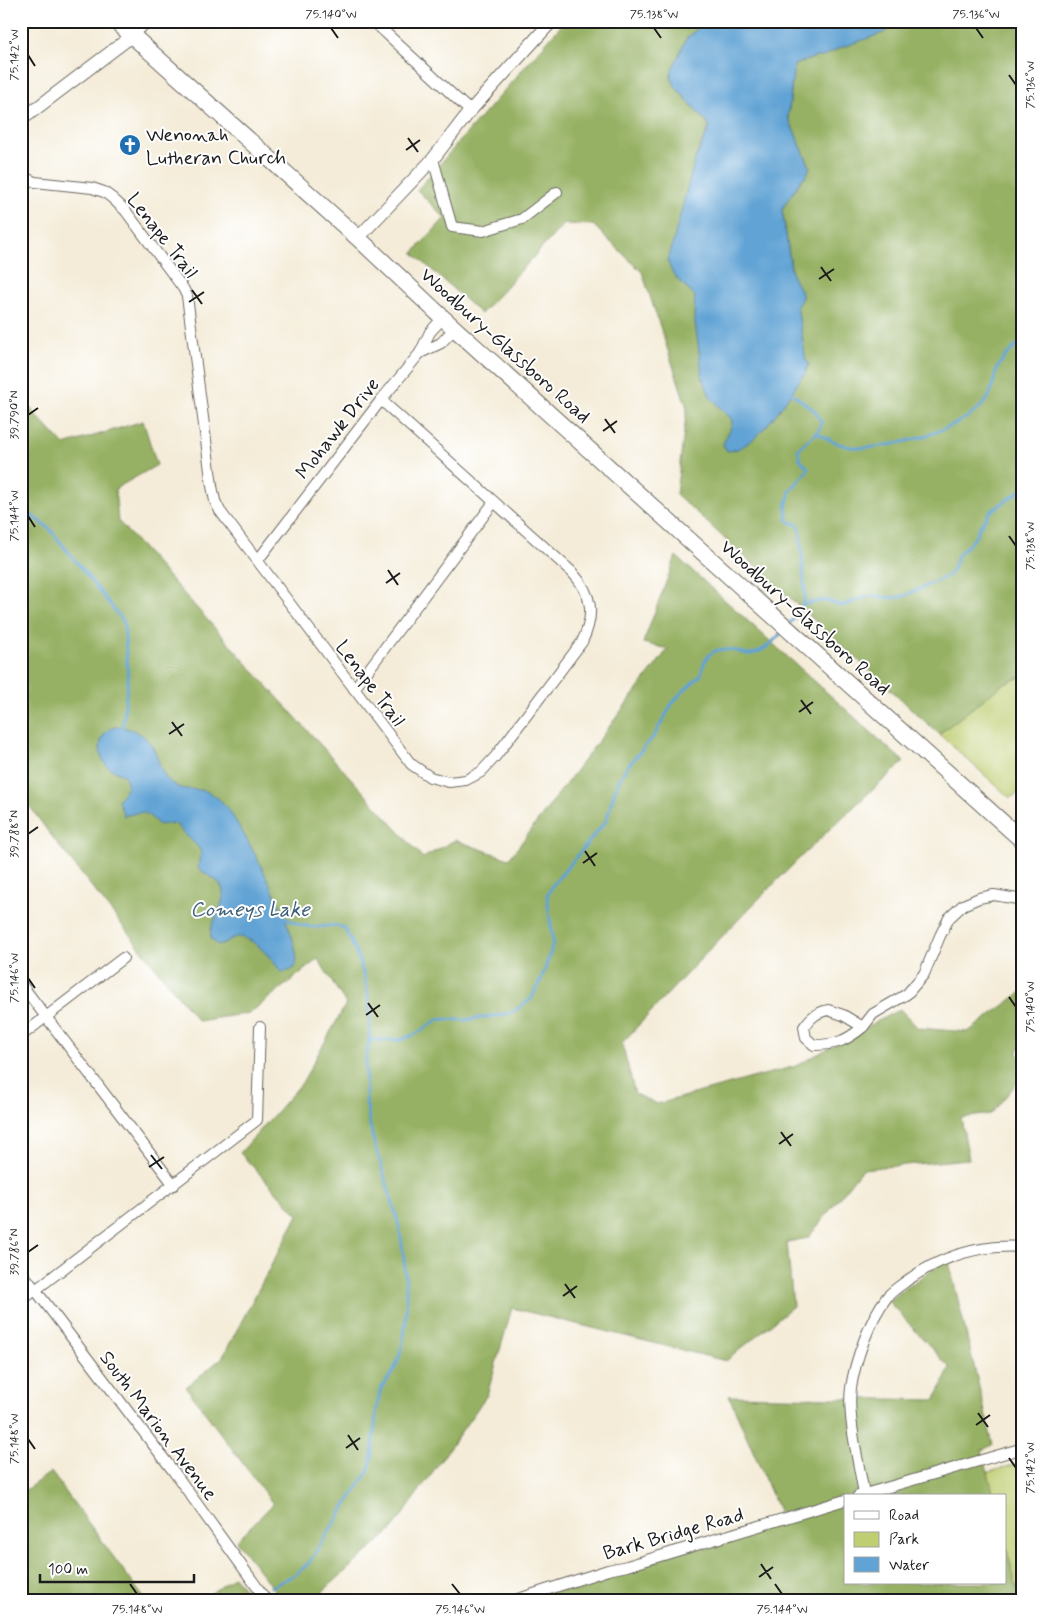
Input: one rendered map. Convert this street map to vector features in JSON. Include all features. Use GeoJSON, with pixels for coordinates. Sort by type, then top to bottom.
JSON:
{"type":"FeatureCollection","features":[{"type":"Feature","properties":{"kind":"main road","name":"Woodbury-Glassboro Road"},"geometry":{"type":"LineString","coordinates":[[116,21],[1023,841]]}},
{"type":"Feature","properties":{"kind":"street"},"geometry":{"type":"LineString","coordinates":[[21,120],[132,36],[148,21]]}},
{"type":"Feature","properties":{"kind":"street"},"geometry":{"type":"LineString","coordinates":[[373,21],[470,110]]}},
{"type":"Feature","properties":{"kind":"street"},"geometry":{"type":"LineString","coordinates":[[358,238],[433,159],[470,110],[551,22]]}},
{"type":"Feature","properties":{"kind":"street"},"geometry":{"type":"LineString","coordinates":[[433,159],[452,227],[482,230],[522,219],[557,192]]}},
{"type":"Feature","properties":{"kind":"street","name":"Lenape Trail"},"geometry":{"type":"LineString","coordinates":[[21,176],[35,182],[92,188],[104,192],[125,210],[183,288],[189,307],[212,486],[215,501],[220,511],[411,764],[430,777],[449,782],[466,780],[481,772],[495,758],[582,642],[587,632],[591,612],[587,591],[572,572],[381,400]]}},
{"type":"Feature","properties":{"kind":"street"},"geometry":{"type":"LineString","coordinates":[[420,353],[441,343],[449,323]]}},
{"type":"Feature","properties":{"kind":"street","name":"Mohawk Drive"},"geometry":{"type":"LineString","coordinates":[[258,560],[381,400],[420,353],[430,332],[449,323]]}},
{"type":"Feature","properties":{"kind":"street"},"geometry":{"type":"LineString","coordinates":[[354,689],[494,502]]}},
{"type":"Feature","properties":{"kind":"street"},"geometry":{"type":"LineString","coordinates":[[863,1027],[843,1015],[828,1010],[811,1016],[804,1027],[806,1038],[814,1045],[839,1043],[863,1027],[873,1014],[906,994],[924,974],[949,918],[963,905],[979,898],[994,895],[1023,900]]}},
{"type":"Feature","properties":{"kind":"street"},"geometry":{"type":"LineString","coordinates":[[21,1036],[123,958]]}},
{"type":"Feature","properties":{"kind":"street"},"geometry":{"type":"LineString","coordinates":[[21,984],[174,1185]]}},
{"type":"Feature","properties":{"kind":"street"},"geometry":{"type":"LineString","coordinates":[[21,1301],[257,1120],[260,1027]]}},
{"type":"Feature","properties":{"kind":"street"},"geometry":{"type":"LineString","coordinates":[[861,1494],[851,1416],[850,1389],[858,1356],[866,1335],[888,1296],[922,1270],[962,1253],[992,1247],[1023,1247]]}},
{"type":"Feature","properties":{"kind":"street","name":"South Marion Avenue"},"geometry":{"type":"LineString","coordinates":[[21,1271],[174,1472],[267,1601]]}},
{"type":"Feature","properties":{"kind":"street"},"geometry":{"type":"LineString","coordinates":[[864,1494],[1023,1448]]}},
{"type":"Feature","properties":{"kind":"street","name":"Bark Bridge Road"},"geometry":{"type":"LineString","coordinates":[[512,1601],[608,1570],[627,1566],[844,1500]]}},
{"type":"Feature","properties":{"kind":"green space"},"geometry":{"type":"Polygon","coordinates":[[[565,21],[706,21],[689,36],[676,88],[710,126],[695,158],[695,296],[703,380],[807,370],[782,209],[810,167],[788,117],[794,65],[890,29],[898,21],[1023,21],[1023,676],[1003,684],[939,734],[676,494],[687,408],[642,272],[593,225],[564,224],[481,314],[413,253],[445,218],[417,190],[565,21]]]}},
{"type":"Feature","properties":{"kind":"green space"},"geometry":{"type":"Polygon","coordinates":[[[27,405],[64,445],[143,421],[157,465],[115,489],[118,521],[423,858],[455,840],[509,859],[668,649],[643,643],[676,556],[904,762],[794,864],[724,934],[622,1043],[635,1094],[657,1104],[796,1066],[900,1009],[918,1028],[968,1032],[1023,991],[1023,1043],[1018,1051],[1023,1076],[991,1114],[961,1118],[969,1159],[862,1169],[808,1238],[787,1242],[793,1306],[726,1361],[512,1308],[487,1395],[391,1531],[312,1601],[275,1601],[279,1596],[236,1541],[273,1504],[186,1387],[222,1358],[298,1215],[240,1153],[302,1083],[346,1004],[318,959],[250,1013],[198,1021],[49,833],[21,794],[21,407],[27,405]]]}},
{"type":"Feature","properties":{"kind":"green space"},"geometry":{"type":"Polygon","coordinates":[[[1023,676],[1023,790],[1010,798],[939,734],[1003,684],[1023,676]]]}},
{"type":"Feature","properties":{"kind":"green space"},"geometry":{"type":"Polygon","coordinates":[[[948,1258],[993,1445],[982,1450],[993,1494],[844,1494],[844,1584],[1006,1584],[1006,1546],[1020,1601],[513,1601],[783,1520],[729,1396],[935,1400],[950,1368],[888,1301],[948,1258]]]}},
{"type":"Feature","properties":{"kind":"green space"},"geometry":{"type":"Polygon","coordinates":[[[1023,1462],[1023,1601],[1020,1601],[1006,1555],[1006,1494],[988,1494],[982,1474],[1023,1462]]]}},
{"type":"Feature","properties":{"kind":"green space"},"geometry":{"type":"Polygon","coordinates":[[[51,1472],[146,1601],[21,1601],[21,1493],[51,1472]]]}},
{"type":"Feature","properties":{"kind":"green space"},"geometry":{"type":"Polygon","coordinates":[[[234,1576],[254,1601],[201,1601],[234,1576]]]}},
{"type":"Feature","properties":{"kind":"water"},"geometry":{"type":"Polygon","coordinates":[[[706,21],[899,21],[883,33],[840,48],[823,57],[816,57],[794,65],[788,117],[810,167],[806,176],[801,180],[782,209],[792,275],[802,294],[802,298],[797,306],[806,360],[809,364],[805,373],[781,407],[761,432],[750,442],[738,449],[727,451],[723,445],[732,420],[711,398],[703,380],[694,315],[695,296],[675,277],[668,261],[695,159],[710,126],[675,86],[671,76],[686,39],[706,21]]]}},
{"type":"Feature","properties":{"kind":"water","name":"Comeys Lake"},"geometry":{"type":"Polygon","coordinates":[[[115,727],[134,731],[145,738],[156,754],[164,776],[174,785],[209,792],[219,799],[230,812],[255,854],[281,907],[296,952],[296,964],[292,970],[281,972],[273,961],[250,940],[235,937],[219,945],[213,940],[210,935],[222,904],[222,888],[217,881],[198,867],[201,852],[176,824],[159,825],[149,816],[140,812],[124,816],[118,800],[127,785],[125,776],[107,766],[103,761],[100,749],[105,733],[115,727]]]}},
{"type":"Feature","properties":{"kind":"waterway"},"geometry":{"type":"LineString","coordinates":[[816,432],[842,445],[865,448],[903,442],[943,429],[961,421],[976,411],[986,401],[990,395],[996,372],[1001,362],[1023,340]]}},
{"type":"Feature","properties":{"kind":"waterway"},"geometry":{"type":"LineString","coordinates":[[789,391],[815,411],[822,423],[818,431],[798,450],[800,459],[808,470],[790,491],[786,507],[787,519],[797,524],[800,528],[805,596],[800,611],[790,623]]}},
{"type":"Feature","properties":{"kind":"waterway"},"geometry":{"type":"LineString","coordinates":[[804,604],[825,600],[842,606],[865,597],[893,598],[904,596],[948,576],[953,569],[957,556],[974,539],[990,512],[1023,489]]}},
{"type":"Feature","properties":{"kind":"waterway"},"geometry":{"type":"LineString","coordinates":[[21,508],[50,529],[124,622],[128,678],[122,731]]}},
{"type":"Feature","properties":{"kind":"waterway"},"geometry":{"type":"LineString","coordinates":[[369,1040],[400,1040],[414,1035],[439,1019],[466,1020],[507,1014],[531,999],[541,980],[553,942],[547,896],[552,886],[606,821],[617,784],[626,768],[654,736],[672,704],[701,675],[705,661],[711,653],[721,650],[747,654],[756,653],[768,646],[782,632]]}},
{"type":"Feature","properties":{"kind":"waterway"},"geometry":{"type":"LineString","coordinates":[[271,1587],[296,1574],[308,1564],[369,1470],[373,1451],[376,1412],[381,1389],[393,1373],[400,1355],[406,1320],[405,1265],[400,1232],[371,1131],[368,1114],[366,1059],[369,1043],[370,1011],[366,982],[357,955],[344,928],[334,925],[307,926],[294,923],[282,916]]}},
{"type":"Feature","properties":{"kind":"place","name":"Wenonah Lutheran Church"},"geometry":{"type":"Point","coordinates":[130,145]}}]}
